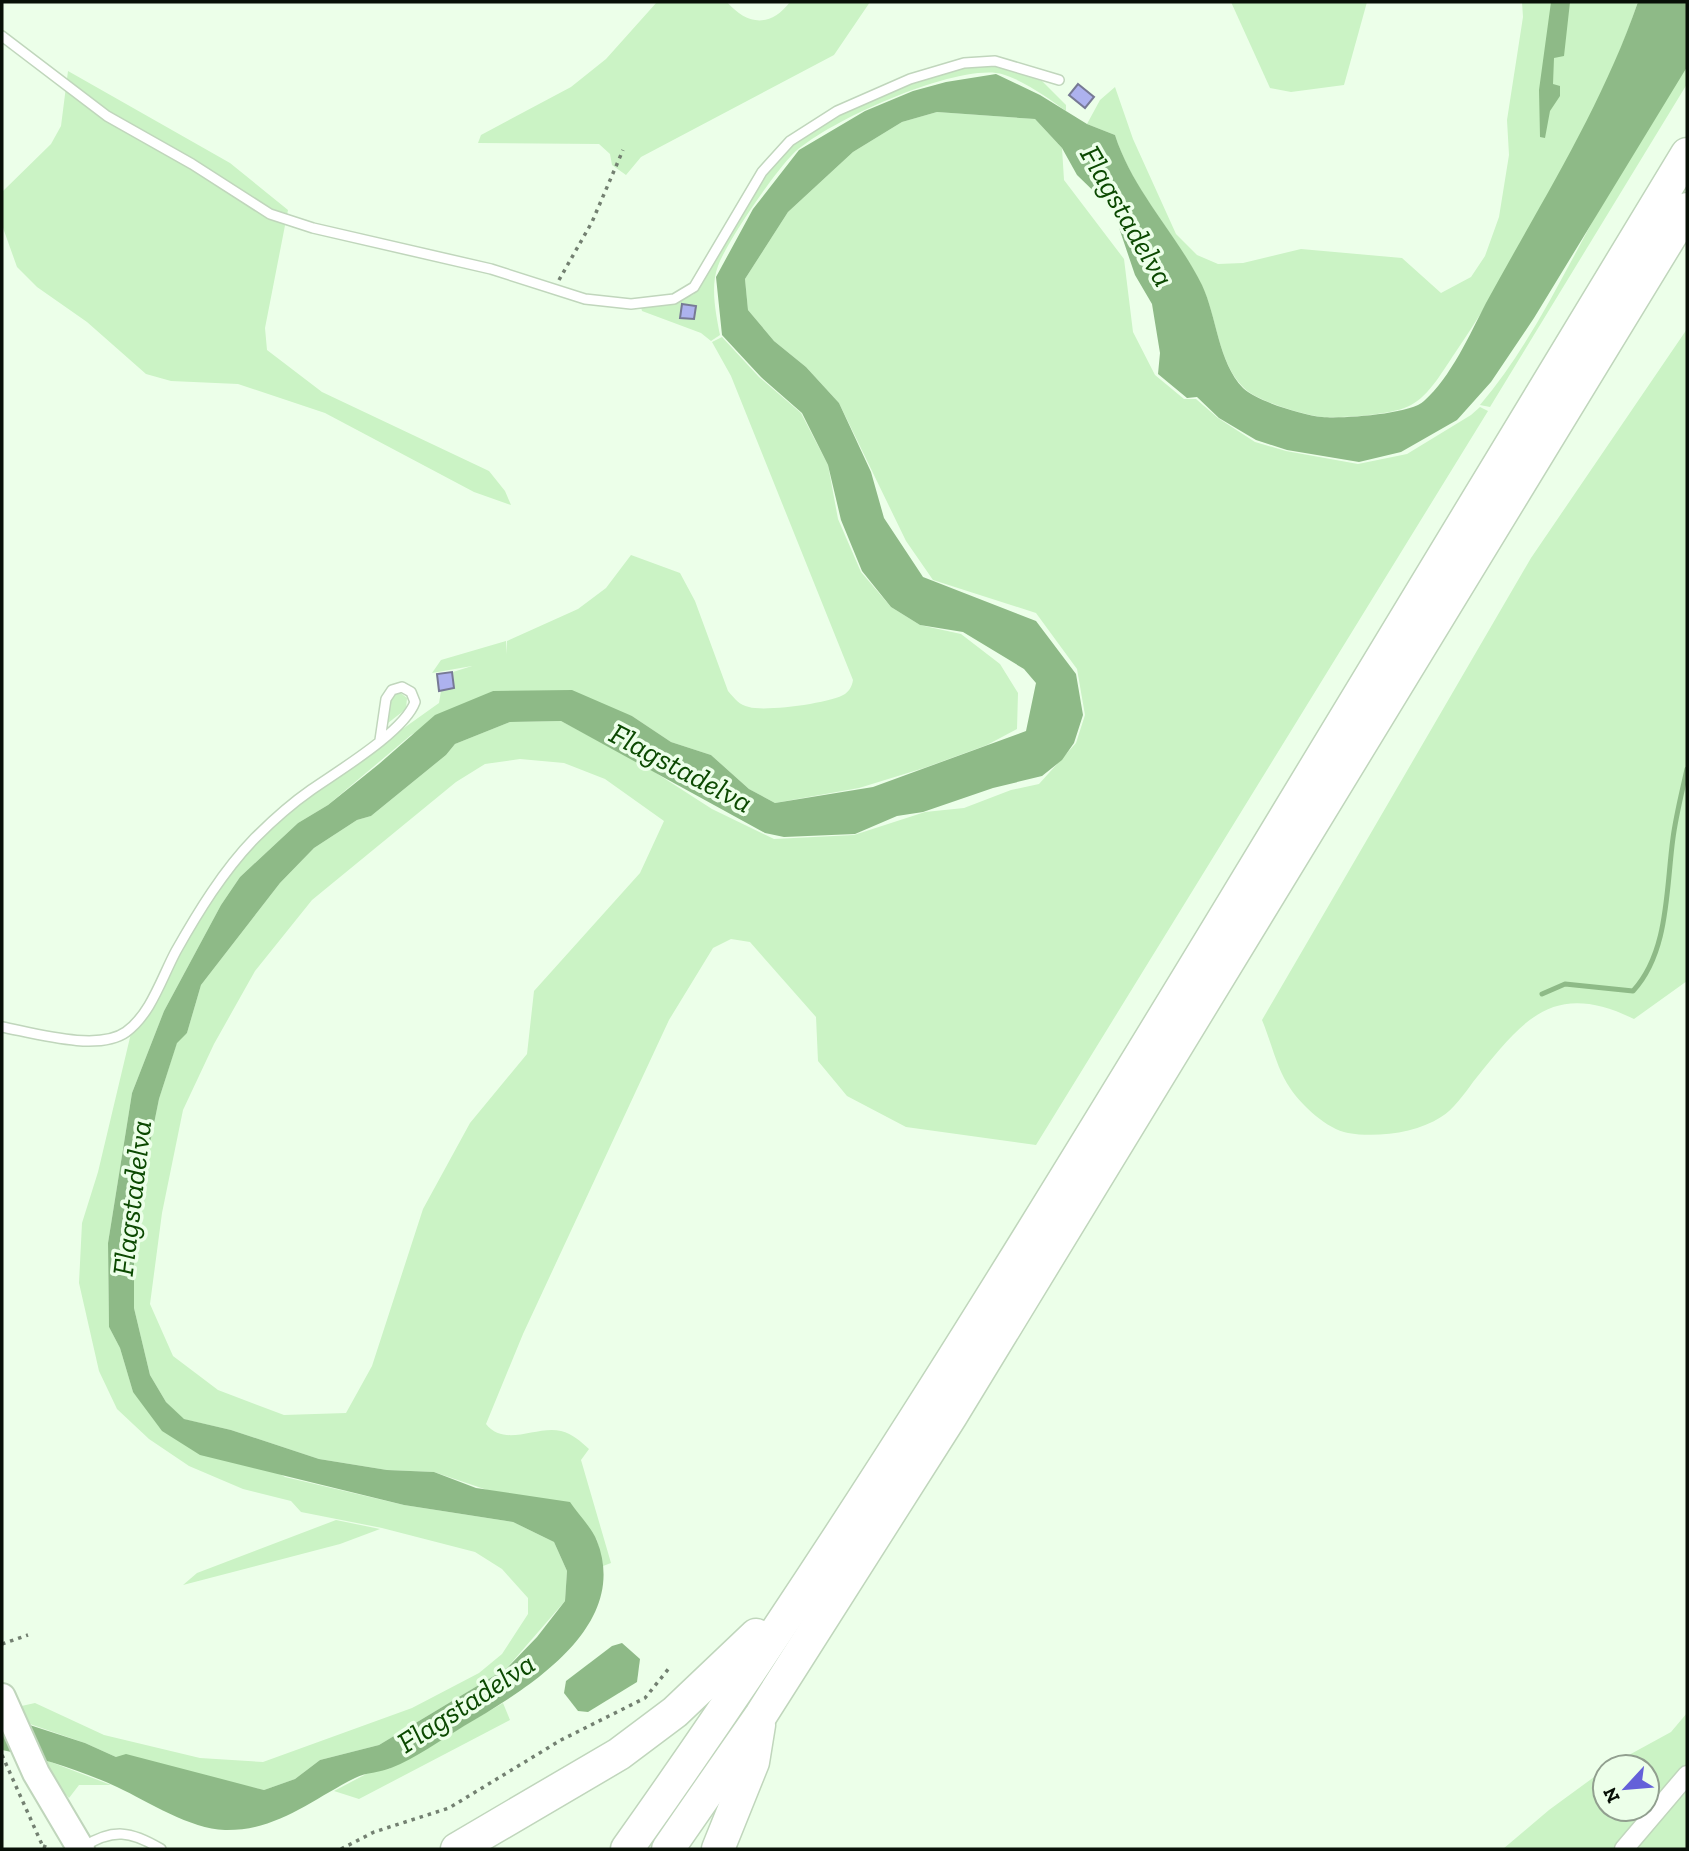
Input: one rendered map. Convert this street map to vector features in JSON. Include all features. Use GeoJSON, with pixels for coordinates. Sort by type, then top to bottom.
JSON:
{"type":"FeatureCollection","features":[{"type":"Feature","properties":{"kind":"highway"},"geometry":{"type":"LineString","coordinates":[[628,1849],[808,1582],[1128,1077],[1687,154]]}},
{"type":"Feature","properties":{"kind":"highway"},"geometry":{"type":"LineString","coordinates":[[668,1849],[761,1714],[1131,1126],[1687,209]]}},
{"type":"Feature","properties":{"kind":"highway"},"geometry":{"type":"LineString","coordinates":[[457,1849],[579,1779],[651,1731],[725,1666],[808,1582]]}},
{"type":"Feature","properties":{"kind":"highway"},"geometry":{"type":"LineString","coordinates":[[718,1849],[753,1762],[761,1714]]}},
{"type":"Feature","properties":{"kind":"main road"},"geometry":{"type":"LineString","coordinates":[[4,1703],[25,1777],[81,1849]]}},
{"type":"Feature","properties":{"kind":"street"},"geometry":{"type":"LineString","coordinates":[[1624,1849],[1687,1775]]}},
{"type":"Feature","properties":{"kind":"lane"},"geometry":{"type":"LineString","coordinates":[[2,36],[107,116],[202,170],[270,214],[313,228],[491,269],[585,299],[631,304],[664,302],[685,294],[700,278],[737,209],[775,156],[799,135],[866,97],[930,72],[985,61],[1006,63],[1059,80]]}},
{"type":"Feature","properties":{"kind":"lane"},"geometry":{"type":"LineString","coordinates":[[2,1027],[93,1041],[126,1032],[142,1015],[204,905],[252,841],[293,804],[380,740],[411,712],[415,702],[411,692],[402,687],[392,690],[386,699],[380,740]]}},
{"type":"Feature","properties":{"kind":"lane"},"geometry":{"type":"LineString","coordinates":[[81,1849],[106,1834],[116,1832],[129,1833],[161,1849]]}},
{"type":"Feature","properties":{"kind":"path"},"geometry":{"type":"LineString","coordinates":[[554,289],[592,222],[623,150]]}},
{"type":"Feature","properties":{"kind":"path"},"geometry":{"type":"LineString","coordinates":[[2,1644],[28,1635]]}},
{"type":"Feature","properties":{"kind":"path"},"geometry":{"type":"LineString","coordinates":[[341,1849],[374,1832],[449,1808],[561,1740],[645,1698],[670,1667]]}},
{"type":"Feature","properties":{"kind":"path"},"geometry":{"type":"LineString","coordinates":[[2,1755],[25,1777],[43,1848],[51,1849]]}},
{"type":"Feature","properties":{"kind":"shaded area"},"geometry":{"type":"Polygon","coordinates":[[[657,2],[727,2],[742,15],[758,20],[775,16],[790,2],[870,2],[834,55],[641,157],[626,175],[612,165],[610,154],[599,144],[478,143],[481,135],[571,87],[606,59],[657,2]]]}},
{"type":"Feature","properties":{"kind":"shaded area"},"geometry":{"type":"Polygon","coordinates":[[[1231,2],[1367,2],[1344,85],[1291,92],[1270,88],[1231,2]]]}},
{"type":"Feature","properties":{"kind":"shaded area"},"geometry":{"type":"Polygon","coordinates":[[[1522,2],[1638,2],[1603,91],[1533,228],[1441,374],[1430,389],[1411,405],[1368,415],[1314,416],[1281,407],[1250,393],[1235,378],[1223,353],[1202,286],[1133,175],[1115,135],[1087,124],[1100,100],[1115,87],[1133,139],[1176,234],[1197,255],[1218,264],[1243,263],[1301,249],[1402,258],[1441,293],[1471,277],[1485,256],[1499,217],[1509,155],[1507,120],[1523,17],[1522,2]]]}},
{"type":"Feature","properties":{"kind":"shaded area"},"geometry":{"type":"Polygon","coordinates":[[[1687,58],[1687,84],[1490,407],[1480,405],[1531,332],[1687,58]]]}},
{"type":"Feature","properties":{"kind":"shaded area"},"geometry":{"type":"Polygon","coordinates":[[[989,63],[1042,81],[1066,105],[1066,111],[1042,94],[1004,75],[975,73],[920,88],[859,113],[831,127],[792,155],[740,226],[723,255],[714,283],[720,335],[711,341],[701,333],[642,311],[641,307],[693,295],[765,167],[821,119],[951,66],[989,63]]]}},
{"type":"Feature","properties":{"kind":"shaded area"},"geometry":{"type":"Polygon","coordinates":[[[68,71],[230,163],[288,210],[265,328],[267,350],[322,392],[489,471],[505,491],[511,505],[474,492],[325,413],[238,384],[171,381],[146,374],[87,322],[37,287],[17,267],[2,225],[2,192],[51,144],[61,126],[68,71]]]}},
{"type":"Feature","properties":{"kind":"shaded area"},"geometry":{"type":"Polygon","coordinates":[[[937,112],[1035,119],[1062,148],[1064,180],[1124,259],[1133,332],[1155,375],[1184,399],[1196,399],[1218,418],[1255,442],[1286,451],[1358,464],[1407,454],[1480,407],[1488,411],[1036,1145],[906,1127],[847,1096],[818,1061],[816,1017],[750,942],[731,939],[713,948],[669,1020],[523,1334],[486,1424],[494,1431],[512,1435],[561,1431],[573,1436],[589,1449],[581,1460],[611,1563],[603,1566],[597,1540],[584,1523],[434,1472],[387,1470],[319,1459],[231,1430],[183,1419],[166,1402],[150,1375],[134,1308],[134,1222],[159,1099],[177,1042],[187,1033],[201,985],[280,883],[314,848],[357,820],[371,816],[446,755],[455,744],[510,722],[561,721],[642,764],[712,809],[774,839],[854,835],[925,812],[964,808],[1011,790],[1039,784],[1076,743],[1085,715],[1077,669],[1036,613],[933,580],[906,541],[839,403],[806,367],[774,341],[748,310],[745,279],[788,212],[853,152],[902,122],[937,112]],[[520,759],[485,764],[456,782],[312,900],[255,971],[214,1044],[183,1110],[162,1213],[150,1304],[173,1356],[218,1390],[284,1415],[346,1413],[372,1366],[423,1209],[470,1123],[527,1054],[534,991],[640,873],[664,821],[605,779],[564,763],[520,759]]]}},
{"type":"Feature","properties":{"kind":"shaded area"},"geometry":{"type":"Polygon","coordinates":[[[1687,329],[1687,981],[1634,1019],[1606,1008],[1581,1003],[1560,1005],[1541,1013],[1507,1041],[1458,1101],[1441,1117],[1420,1127],[1396,1133],[1359,1134],[1340,1131],[1316,1116],[1285,1081],[1262,1020],[1531,558],[1687,329]]]}},
{"type":"Feature","properties":{"kind":"shaded area"},"geometry":{"type":"Polygon","coordinates":[[[722,337],[759,377],[801,413],[828,465],[838,519],[861,572],[891,607],[920,625],[961,634],[1000,664],[1018,693],[1017,729],[987,745],[859,788],[775,803],[749,789],[711,755],[671,742],[632,716],[493,691],[411,735],[328,805],[298,823],[240,877],[221,905],[164,1011],[132,1093],[108,1243],[109,1327],[120,1348],[133,1392],[285,1477],[404,1505],[513,1522],[554,1542],[567,1571],[565,1601],[507,1668],[379,1745],[320,1760],[295,1779],[264,1790],[116,1757],[24,1722],[17,1707],[35,1703],[104,1735],[200,1758],[263,1762],[412,1708],[479,1673],[502,1654],[528,1614],[528,1598],[502,1569],[475,1552],[382,1528],[301,1512],[291,1501],[243,1489],[189,1466],[149,1439],[117,1409],[99,1371],[79,1283],[82,1223],[98,1172],[132,1029],[231,867],[310,795],[439,703],[441,691],[454,688],[453,672],[472,666],[432,673],[441,660],[506,641],[507,654],[507,641],[578,609],[606,588],[631,555],[680,573],[695,601],[728,691],[740,703],[757,708],[798,706],[827,701],[845,694],[849,689],[853,680],[731,376],[712,342],[722,337]]]}},
{"type":"Feature","properties":{"kind":"shaded area"},"geometry":{"type":"Polygon","coordinates":[[[398,691],[407,698],[406,709],[388,723],[385,699],[398,691]]]}},
{"type":"Feature","properties":{"kind":"shaded area"},"geometry":{"type":"Polygon","coordinates":[[[336,1520],[380,1529],[340,1544],[183,1585],[197,1573],[336,1520]]]}},
{"type":"Feature","properties":{"kind":"shaded area"},"geometry":{"type":"Polygon","coordinates":[[[503,1703],[510,1720],[359,1799],[334,1791],[370,1772],[389,1769],[503,1703]]]}},
{"type":"Feature","properties":{"kind":"shaded area"},"geometry":{"type":"Polygon","coordinates":[[[1687,1713],[1687,1769],[1661,1800],[1661,1753],[1633,1753],[1671,1732],[1687,1713]]]}},
{"type":"Feature","properties":{"kind":"shaded area"},"geometry":{"type":"Polygon","coordinates":[[[43,1759],[111,1785],[79,1785],[69,1798],[52,1779],[43,1759]]]}},
{"type":"Feature","properties":{"kind":"shaded area"},"geometry":{"type":"Polygon","coordinates":[[[1591,1779],[1591,1823],[1641,1823],[1619,1849],[1503,1849],[1591,1779]]]}},
{"type":"Feature","properties":{"kind":"shaded area"},"geometry":{"type":"Polygon","coordinates":[[[1687,1784],[1687,1849],[1631,1849],[1653,1823],[1661,1823],[1661,1814],[1687,1784]]]}},
{"type":"Feature","properties":{"kind":"water"},"geometry":{"type":"Polygon","coordinates":[[[1551,2],[1570,2],[1564,56],[1554,58],[1553,84],[1560,86],[1560,96],[1550,111],[1545,138],[1540,137],[1539,90],[1551,2]]]}},
{"type":"Feature","properties":{"kind":"water","name":"Flagstadelva"},"geometry":{"type":"Polygon","coordinates":[[[1638,2],[1687,2],[1687,67],[1534,318],[1491,382],[1457,420],[1401,452],[1359,462],[1287,450],[1256,440],[1219,418],[1197,397],[1187,398],[1158,374],[1160,353],[1152,304],[1135,275],[1113,210],[1077,175],[1062,148],[1035,119],[937,112],[902,122],[853,152],[788,212],[745,279],[748,310],[774,341],[806,367],[839,403],[871,472],[884,518],[923,577],[1036,621],[1076,674],[1083,715],[1074,743],[1062,760],[1042,776],[993,788],[923,812],[897,816],[855,834],[784,837],[765,833],[561,721],[510,722],[455,744],[446,755],[371,816],[357,820],[314,848],[280,883],[201,985],[187,1033],[177,1043],[159,1099],[134,1222],[134,1308],[150,1375],[166,1402],[184,1419],[231,1430],[319,1459],[387,1470],[434,1472],[476,1488],[570,1502],[597,1541],[604,1572],[599,1602],[586,1628],[566,1653],[542,1675],[515,1694],[410,1759],[386,1770],[355,1778],[293,1813],[261,1825],[225,1830],[198,1825],[89,1775],[2,1750],[2,1716],[85,1743],[116,1757],[126,1754],[264,1790],[295,1779],[320,1760],[379,1745],[507,1668],[537,1637],[565,1601],[567,1571],[554,1542],[513,1522],[404,1505],[200,1455],[162,1431],[133,1392],[120,1348],[109,1327],[108,1243],[132,1093],[164,1011],[221,905],[240,877],[298,823],[328,805],[435,715],[493,691],[572,690],[632,716],[671,742],[711,755],[749,789],[775,803],[873,787],[1026,731],[1036,683],[1024,669],[963,632],[920,625],[891,607],[862,571],[841,520],[828,465],[802,413],[761,377],[722,335],[716,277],[753,209],[799,150],[865,111],[913,91],[946,82],[996,74],[1040,95],[1087,124],[1115,135],[1133,175],[1202,285],[1228,365],[1243,388],[1269,402],[1314,416],[1376,415],[1417,406],[1424,401],[1443,380],[1459,355],[1588,118],[1638,2]]]}},
{"type":"Feature","properties":{"kind":"water"},"geometry":{"type":"Polygon","coordinates":[[[622,1643],[640,1659],[637,1682],[588,1712],[578,1711],[564,1693],[566,1681],[612,1646],[622,1643]]]}},
{"type":"Feature","properties":{"kind":"building"},"geometry":{"type":"Polygon","coordinates":[[[1078,84],[1094,97],[1085,108],[1069,95],[1078,84]]]}},
{"type":"Feature","properties":{"kind":"building"},"geometry":{"type":"Polygon","coordinates":[[[682,304],[696,306],[694,319],[680,318],[682,304]]]}},
{"type":"Feature","properties":{"kind":"building"},"geometry":{"type":"Polygon","coordinates":[[[452,672],[454,688],[439,691],[437,674],[452,672]]]}},
{"type":"Feature","properties":{"kind":"waterway"},"geometry":{"type":"LineString","coordinates":[[1542,994],[1565,984],[1633,991],[1645,975],[1660,939],[1674,829],[1687,769]]}}]}
